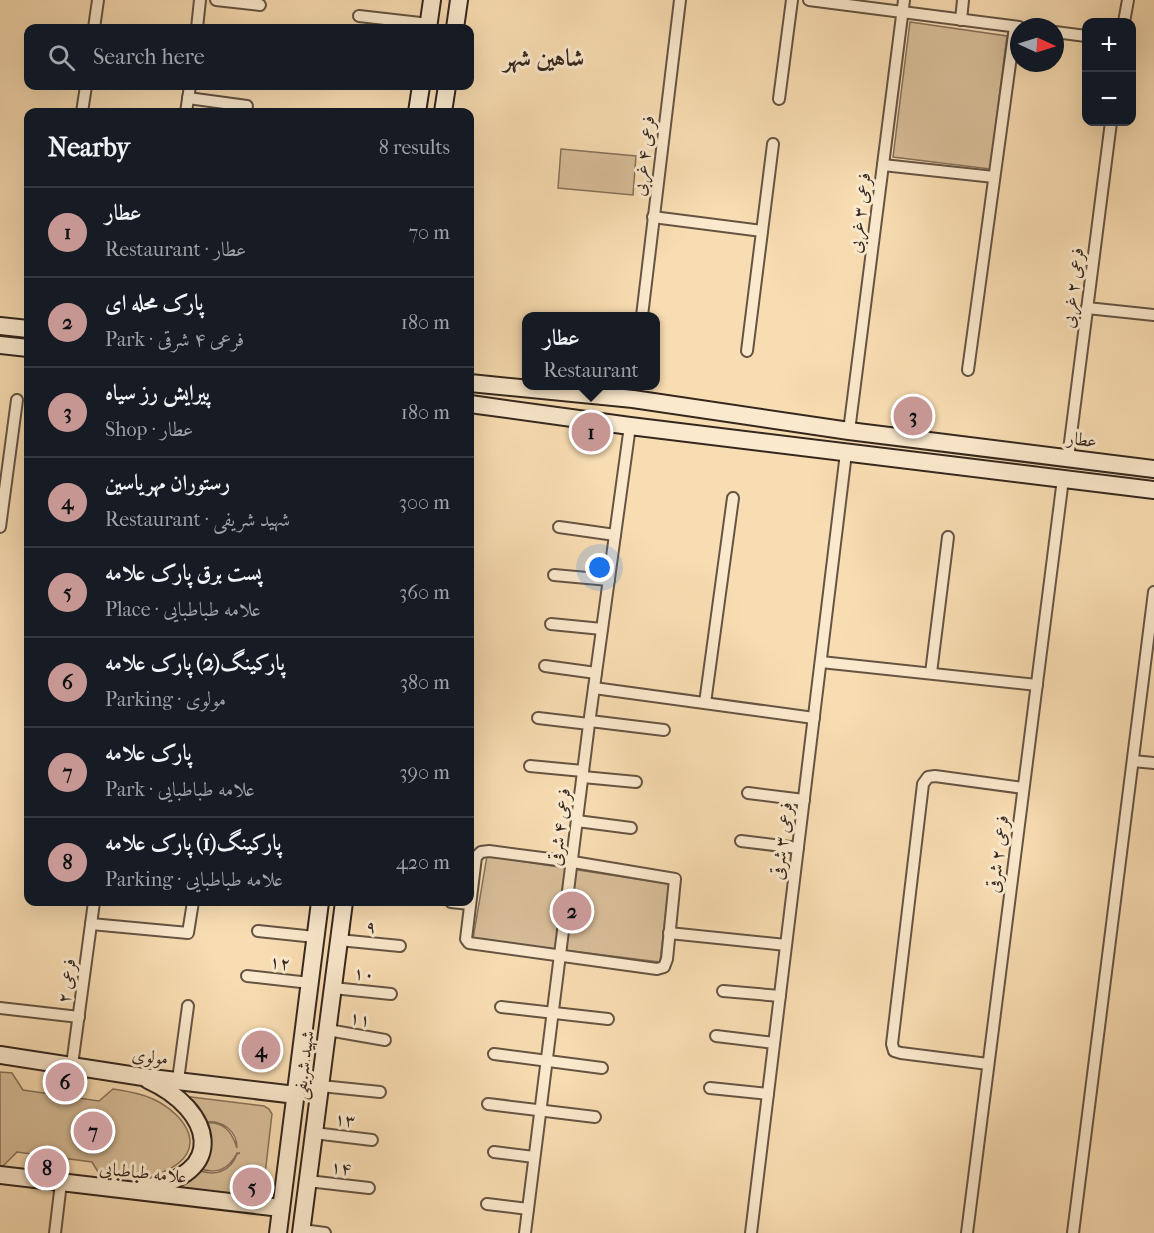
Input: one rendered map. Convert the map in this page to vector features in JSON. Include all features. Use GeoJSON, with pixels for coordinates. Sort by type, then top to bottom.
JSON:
{"type":"FeatureCollection","features":[{"type":"Feature","properties":{"kind":"main road"},"geometry":{"type":"LineString","coordinates":[[429,24],[432,0]]}},
{"type":"Feature","properties":{"kind":"main road"},"geometry":{"type":"LineString","coordinates":[[456,24],[459,0]]}},
{"type":"Feature","properties":{"kind":"main road"},"geometry":{"type":"LineString","coordinates":[[418,108],[420,90]]}},
{"type":"Feature","properties":{"kind":"main road"},"geometry":{"type":"LineString","coordinates":[[444,108],[446,90]]}},
{"type":"Feature","properties":{"kind":"main road"},"geometry":{"type":"LineString","coordinates":[[0,326],[24,329]]}},
{"type":"Feature","properties":{"kind":"main road"},"geometry":{"type":"LineString","coordinates":[[0,345],[24,348]]}},
{"type":"Feature","properties":{"kind":"main road"},"geometry":{"type":"LineString","coordinates":[[474,378],[522,388]]}},
{"type":"Feature","properties":{"kind":"main road","name":"عطار"},"geometry":{"type":"LineString","coordinates":[[474,383],[522,389]]}},
{"type":"Feature","properties":{"kind":"main road","name":"عطار"},"geometry":{"type":"LineString","coordinates":[[529,390],[634,392],[740,415],[1154,469]]}},
{"type":"Feature","properties":{"kind":"main road"},"geometry":{"type":"LineString","coordinates":[[474,405],[630,426],[1154,490]]}},
{"type":"Feature","properties":{"kind":"main road"},"geometry":{"type":"LineString","coordinates":[[736,439],[740,415]]}},
{"type":"Feature","properties":{"kind":"main road","name":"شهید شریفی"},"geometry":{"type":"LineString","coordinates":[[302,1232],[344,906]]}},
{"type":"Feature","properties":{"kind":"main road"},"geometry":{"type":"LineString","coordinates":[[319,909],[342,921]]}},
{"type":"Feature","properties":{"kind":"main road","name":"شهید شریفی"},"geometry":{"type":"LineString","coordinates":[[278,1233],[319,909]]}},
{"type":"Feature","properties":{"kind":"main road","name":"مولوی"},"geometry":{"type":"LineString","coordinates":[[0,1055],[142,1077],[296,1095]]}},
{"type":"Feature","properties":{"kind":"main road"},"geometry":{"type":"LineString","coordinates":[[125,1191],[172,1181],[187,1172],[200,1157],[203,1144],[203,1133],[193,1112],[166,1090],[142,1077]]}},
{"type":"Feature","properties":{"kind":"main road","name":"علامه طباطبایی"},"geometry":{"type":"LineString","coordinates":[[0,1175],[281,1208]]}},
{"type":"Feature","properties":{"kind":"street"},"geometry":{"type":"LineString","coordinates":[[95,24],[98,0]]}},
{"type":"Feature","properties":{"kind":"street"},"geometry":{"type":"LineString","coordinates":[[197,24],[200,0]]}},
{"type":"Feature","properties":{"kind":"street"},"geometry":{"type":"LineString","coordinates":[[216,0],[260,5]]}},
{"type":"Feature","properties":{"kind":"street","name":"فرعی ۴ غربی"},"geometry":{"type":"LineString","coordinates":[[642,312],[680,0]]}},
{"type":"Feature","properties":{"kind":"street"},"geometry":{"type":"LineString","coordinates":[[779,99],[792,0]]}},
{"type":"Feature","properties":{"kind":"street"},"geometry":{"type":"LineString","coordinates":[[809,0],[1010,26]]}},
{"type":"Feature","properties":{"kind":"street","name":"فرعی ۳ غربی"},"geometry":{"type":"LineString","coordinates":[[849,431],[903,0]]}},
{"type":"Feature","properties":{"kind":"street"},"geometry":{"type":"LineString","coordinates":[[961,20],[963,0]]}},
{"type":"Feature","properties":{"kind":"street"},"geometry":{"type":"LineString","coordinates":[[1125,18],[1128,0]]}},
{"type":"Feature","properties":{"kind":"street"},"geometry":{"type":"LineString","coordinates":[[359,15],[416,24]]}},
{"type":"Feature","properties":{"kind":"street"},"geometry":{"type":"LineString","coordinates":[[1064,33],[1082,35]]}},
{"type":"Feature","properties":{"kind":"street"},"geometry":{"type":"LineString","coordinates":[[968,370],[1010,72]]}},
{"type":"Feature","properties":{"kind":"street"},"geometry":{"type":"LineString","coordinates":[[83,108],[85,90]]}},
{"type":"Feature","properties":{"kind":"street"},"geometry":{"type":"LineString","coordinates":[[187,108],[189,90]]}},
{"type":"Feature","properties":{"kind":"street"},"geometry":{"type":"LineString","coordinates":[[188,98],[247,105]]}},
{"type":"Feature","properties":{"kind":"street","name":"فرعی ۲ غربی"},"geometry":{"type":"LineString","coordinates":[[1068,458],[1110,126]]}},
{"type":"Feature","properties":{"kind":"street"},"geometry":{"type":"LineString","coordinates":[[747,351],[773,144]]}},
{"type":"Feature","properties":{"kind":"street"},"geometry":{"type":"LineString","coordinates":[[883,165],[994,177]]}},
{"type":"Feature","properties":{"kind":"street"},"geometry":{"type":"LineString","coordinates":[[653,218],[762,231]]}},
{"type":"Feature","properties":{"kind":"street"},"geometry":{"type":"LineString","coordinates":[[1087,308],[1154,315]]}},
{"type":"Feature","properties":{"kind":"street"},"geometry":{"type":"LineString","coordinates":[[0,527],[17,400]]}},
{"type":"Feature","properties":{"kind":"street","name":"فرعی ۴ شرقی"},"geometry":{"type":"LineString","coordinates":[[525,1233],[594,688],[630,426]]}},
{"type":"Feature","properties":{"kind":"street","name":"فرعی ۳ شرقی"},"geometry":{"type":"LineString","coordinates":[[751,1233],[846,453]]}},
{"type":"Feature","properties":{"kind":"street","name":"فرعی ۲ شرقی"},"geometry":{"type":"LineString","coordinates":[[967,1233],[1063,479]]}},
{"type":"Feature","properties":{"kind":"street"},"geometry":{"type":"LineString","coordinates":[[705,703],[733,498]]}},
{"type":"Feature","properties":{"kind":"street"},"geometry":{"type":"LineString","coordinates":[[558,527],[615,535]]}},
{"type":"Feature","properties":{"kind":"street"},"geometry":{"type":"LineString","coordinates":[[931,673],[948,537]]}},
{"type":"Feature","properties":{"kind":"street"},"geometry":{"type":"LineString","coordinates":[[554,575],[609,580]]}},
{"type":"Feature","properties":{"kind":"street"},"geometry":{"type":"LineString","coordinates":[[1073,1233],[1154,592]]}},
{"type":"Feature","properties":{"kind":"street"},"geometry":{"type":"LineString","coordinates":[[551,624],[602,629]]}},
{"type":"Feature","properties":{"kind":"street"},"geometry":{"type":"LineString","coordinates":[[821,662],[1037,685]]}},
{"type":"Feature","properties":{"kind":"street"},"geometry":{"type":"LineString","coordinates":[[545,666],[596,673]]}},
{"type":"Feature","properties":{"kind":"street"},"geometry":{"type":"LineString","coordinates":[[594,688],[814,718]]}},
{"type":"Feature","properties":{"kind":"street"},"geometry":{"type":"LineString","coordinates":[[538,718],[664,730]]}},
{"type":"Feature","properties":{"kind":"street"},"geometry":{"type":"LineString","coordinates":[[1132,761],[1154,763]]}},
{"type":"Feature","properties":{"kind":"street"},"geometry":{"type":"LineString","coordinates":[[530,766],[636,782]]}},
{"type":"Feature","properties":{"kind":"street"},"geometry":{"type":"LineString","coordinates":[[988,1064],[901,1053],[894,1051],[892,1044],[923,783],[928,777],[935,776],[1023,788]]}},
{"type":"Feature","properties":{"kind":"street"},"geometry":{"type":"LineString","coordinates":[[748,793],[804,800]]}},
{"type":"Feature","properties":{"kind":"street"},"geometry":{"type":"LineString","coordinates":[[577,821],[631,828]]}},
{"type":"Feature","properties":{"kind":"street"},"geometry":{"type":"LineString","coordinates":[[741,841],[798,848]]}},
{"type":"Feature","properties":{"kind":"street"},"geometry":{"type":"LineString","coordinates":[[470,906],[466,939],[469,943],[657,969],[664,968],[667,959],[675,879],[489,851],[481,852],[476,857],[474,873]]}},
{"type":"Feature","properties":{"kind":"street","name":"فرعی ۲"},"geometry":{"type":"LineString","coordinates":[[72,1065],[93,906]]}},
{"type":"Feature","properties":{"kind":"street"},"geometry":{"type":"LineString","coordinates":[[91,924],[188,933],[192,906]]}},
{"type":"Feature","properties":{"kind":"street"},"geometry":{"type":"LineString","coordinates":[[258,931],[315,937]]}},
{"type":"Feature","properties":{"kind":"street"},"geometry":{"type":"LineString","coordinates":[[669,933],[786,945]]}},
{"type":"Feature","properties":{"kind":"street","name":"۹"},"geometry":{"type":"LineString","coordinates":[[339,940],[400,946]]}},
{"type":"Feature","properties":{"kind":"street","name":"۱۲"},"geometry":{"type":"LineString","coordinates":[[246,976],[310,983]]}},
{"type":"Feature","properties":{"kind":"street","name":"۱۰"},"geometry":{"type":"LineString","coordinates":[[333,988],[391,993]]}},
{"type":"Feature","properties":{"kind":"street"},"geometry":{"type":"LineString","coordinates":[[723,991],[780,996]]}},
{"type":"Feature","properties":{"kind":"street"},"geometry":{"type":"LineString","coordinates":[[178,1080],[189,1006]]}},
{"type":"Feature","properties":{"kind":"street"},"geometry":{"type":"LineString","coordinates":[[501,1006],[608,1019]]}},
{"type":"Feature","properties":{"kind":"street"},"geometry":{"type":"LineString","coordinates":[[0,1008],[79,1017]]}},
{"type":"Feature","properties":{"kind":"street","name":"۱۱"},"geometry":{"type":"LineString","coordinates":[[328,1030],[386,1040]]}},
{"type":"Feature","properties":{"kind":"street"},"geometry":{"type":"LineString","coordinates":[[716,1036],[774,1043]]}},
{"type":"Feature","properties":{"kind":"street"},"geometry":{"type":"LineString","coordinates":[[494,1054],[602,1068]]}},
{"type":"Feature","properties":{"kind":"street"},"geometry":{"type":"LineString","coordinates":[[321,1086],[380,1092]]}},
{"type":"Feature","properties":{"kind":"street"},"geometry":{"type":"LineString","coordinates":[[710,1088],[768,1094]]}},
{"type":"Feature","properties":{"kind":"street"},"geometry":{"type":"LineString","coordinates":[[488,1104],[595,1117]]}},
{"type":"Feature","properties":{"kind":"street","name":"۱۳"},"geometry":{"type":"LineString","coordinates":[[314,1133],[372,1140]]}},
{"type":"Feature","properties":{"kind":"street"},"geometry":{"type":"LineString","coordinates":[[494,1152],[534,1157]]}},
{"type":"Feature","properties":{"kind":"street","name":"۱۴"},"geometry":{"type":"LineString","coordinates":[[308,1181],[369,1188]]}},
{"type":"Feature","properties":{"kind":"street"},"geometry":{"type":"LineString","coordinates":[[55,1233],[61,1183]]}},
{"type":"Feature","properties":{"kind":"street"},"geometry":{"type":"LineString","coordinates":[[487,1204],[528,1209]]}},
{"type":"Feature","properties":{"kind":"street"},"geometry":{"type":"LineString","coordinates":[[302,1232],[325,1233]]}},
{"type":"Feature","properties":{"kind":"shaded area"},"geometry":{"type":"Polygon","coordinates":[[[910,22],[1007,36],[990,169],[893,157],[910,22]]]}},
{"type":"Feature","properties":{"kind":"shaded area"},"geometry":{"type":"Polygon","coordinates":[[[561,149],[636,156],[633,195],[558,188],[561,149]]]}},
{"type":"Feature","properties":{"kind":"shaded area"},"geometry":{"type":"Polygon","coordinates":[[[487,856],[669,884],[660,962],[473,939],[487,856]]]}},
{"type":"Feature","properties":{"kind":"shaded area"},"geometry":{"type":"Polygon","coordinates":[[[0,1072],[12,1073],[23,1090],[99,1101],[113,1089],[153,1099],[176,1114],[184,1124],[189,1134],[190,1144],[187,1154],[179,1163],[161,1173],[127,1182],[103,1180],[92,1162],[17,1152],[3,1166],[0,1166],[0,1072]]]}},
{"type":"Feature","properties":{"kind":"shaded area"},"geometry":{"type":"Polygon","coordinates":[[[183,1096],[264,1106],[269,1109],[272,1114],[264,1183],[243,1181],[241,1198],[176,1189],[198,1170],[210,1173],[222,1171],[231,1165],[240,1153],[237,1153],[226,1167],[216,1171],[198,1168],[205,1123],[222,1126],[233,1137],[237,1148],[236,1142],[231,1131],[223,1125],[211,1122],[205,1122],[183,1096]]]}},
{"type":"Feature","properties":{"kind":"place","name":"پیرایش رز سیاه"},"geometry":{"type":"Point","coordinates":[913,416]}},
{"type":"Feature","properties":{"kind":"place","name":"عطار"},"geometry":{"type":"Point","coordinates":[591,432]}},
{"type":"Feature","properties":{"kind":"place","name":"پارک محله ای"},"geometry":{"type":"Point","coordinates":[572,911]}},
{"type":"Feature","properties":{"kind":"place","name":"رستوران مهریاسین"},"geometry":{"type":"Point","coordinates":[261,1050]}},
{"type":"Feature","properties":{"kind":"place","name":"پارکینگ(2) پارک علامه"},"geometry":{"type":"Point","coordinates":[65,1082]}},
{"type":"Feature","properties":{"kind":"place","name":"پارک علامه"},"geometry":{"type":"Point","coordinates":[93,1131]}},
{"type":"Feature","properties":{"kind":"place","name":"پارکینگ(1) پارک علامه"},"geometry":{"type":"Point","coordinates":[47,1168]}},
{"type":"Feature","properties":{"kind":"place","name":"پست برق پارک علامه"},"geometry":{"type":"Point","coordinates":[252,1187]}},
{"type":"Feature","properties":{"kind":"district","name":"شاهین شهر"},"geometry":{"type":"Point","coordinates":[544,58]}}]}
